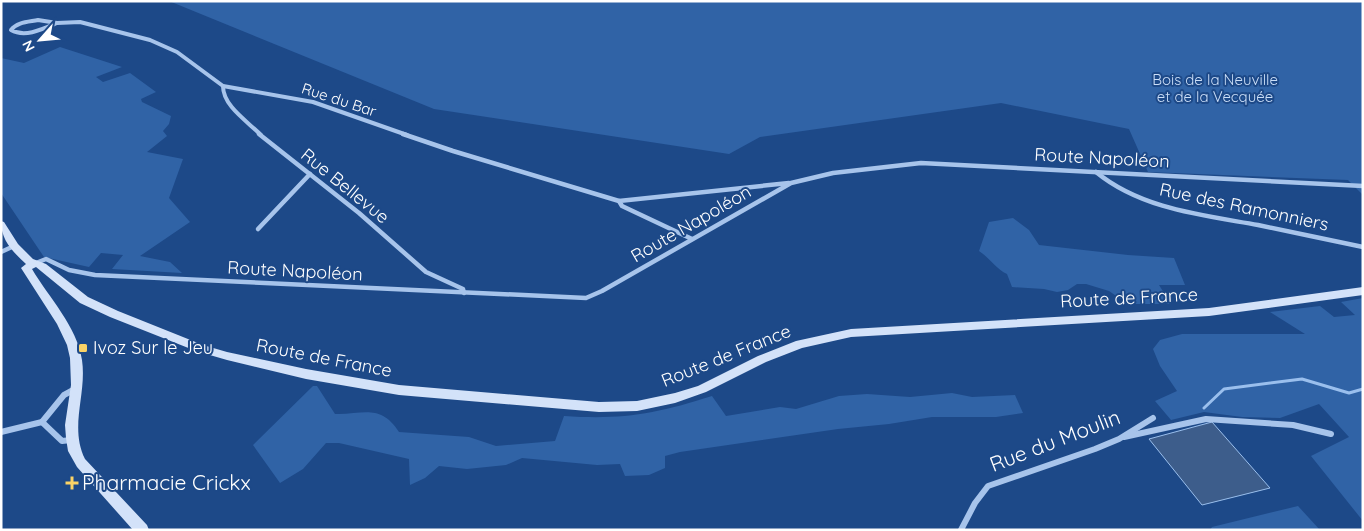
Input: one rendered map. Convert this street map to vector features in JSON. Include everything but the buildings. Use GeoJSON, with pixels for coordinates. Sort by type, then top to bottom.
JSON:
{"type":"FeatureCollection","features":[{"type":"Feature","properties":{"kind":"main road","name":"Route de France"},"geometry":{"type":"LineString","coordinates":[[1,224],[14,246],[29,261],[36,263],[73,292],[97,306],[174,338],[227,356],[339,381],[399,390],[599,407],[637,406],[675,398],[702,389],[780,352],[835,335],[919,328],[1209,312],[1363,291]]}},
{"type":"Feature","properties":{"kind":"main road"},"geometry":{"type":"LineString","coordinates":[[36,263],[26,268],[63,323],[76,359],[72,440],[75,451],[81,463],[142,530]]}},
{"type":"Feature","properties":{"kind":"street","name":"Rue du Bar"},"geometry":{"type":"LineString","coordinates":[[57,23],[28,32],[17,33],[11,30],[18,24],[38,20],[57,23],[87,23],[156,42],[177,52],[223,86],[306,100],[453,151],[619,201],[651,199],[776,183],[791,183]]}},
{"type":"Feature","properties":{"kind":"street","name":"Rue Bellevue"},"geometry":{"type":"LineString","coordinates":[[223,86],[224,98],[264,138],[359,213],[426,272],[463,289],[464,293]]}},
{"type":"Feature","properties":{"kind":"street","name":"Route Napoléon"},"geometry":{"type":"LineString","coordinates":[[36,263],[46,259],[75,272],[95,275],[586,298],[602,291],[791,183],[814,176],[911,163],[1363,186]]}},
{"type":"Feature","properties":{"kind":"street","name":"Rue des Ramonniers"},"geometry":{"type":"LineString","coordinates":[[1096,172],[1102,178],[1122,189],[1165,206],[1363,247]]}},
{"type":"Feature","properties":{"kind":"street"},"geometry":{"type":"LineString","coordinates":[[258,229],[310,174]]}},
{"type":"Feature","properties":{"kind":"street","name":"Rue du Bar"},"geometry":{"type":"LineString","coordinates":[[619,201],[622,206],[692,239]]}},
{"type":"Feature","properties":{"kind":"street"},"geometry":{"type":"LineString","coordinates":[[1,252],[14,246]]}},
{"type":"Feature","properties":{"kind":"street"},"geometry":{"type":"LineString","coordinates":[[1,432],[42,422],[64,395],[76,389]]}},
{"type":"Feature","properties":{"kind":"street","name":"Rue du Moulin"},"geometry":{"type":"LineString","coordinates":[[961,530],[975,503],[988,486],[1119,439],[1152,418]]}},
{"type":"Feature","properties":{"kind":"street"},"geometry":{"type":"LineString","coordinates":[[1119,439],[1206,419],[1293,425],[1331,434]]}},
{"type":"Feature","properties":{"kind":"street"},"geometry":{"type":"LineString","coordinates":[[42,422],[62,440],[72,440]]}},
{"type":"Feature","properties":{"kind":"green space","name":"Bois de la Neuville et de la Vecquée"},"geometry":{"type":"Polygon","coordinates":[[[169,1],[1363,1],[1363,195],[1348,180],[1148,172],[1129,129],[1001,103],[760,137],[729,154],[434,109],[169,1]]]}},
{"type":"Feature","properties":{"kind":"green space"},"geometry":{"type":"Polygon","coordinates":[[[60,47],[122,67],[96,77],[103,82],[130,73],[156,92],[141,99],[142,102],[171,116],[169,124],[163,131],[167,136],[147,152],[183,159],[169,198],[190,222],[140,256],[170,262],[182,273],[112,269],[123,255],[101,253],[89,267],[44,257],[1,193],[1,58],[24,63],[60,47]]]}},
{"type":"Feature","properties":{"kind":"green space"},"geometry":{"type":"Polygon","coordinates":[[[1013,218],[1029,230],[1039,245],[1174,258],[1185,285],[1159,285],[1171,304],[1128,304],[1109,291],[1086,284],[1077,284],[1068,290],[1057,292],[1044,289],[1012,287],[1007,274],[979,251],[989,222],[1013,218]]]}},
{"type":"Feature","properties":{"kind":"green space"},"geometry":{"type":"Polygon","coordinates":[[[1363,298],[1363,521],[1311,456],[1349,437],[1319,404],[1280,418],[1242,417],[1204,412],[1171,420],[1155,401],[1177,391],[1160,366],[1153,349],[1160,340],[1182,334],[1305,334],[1270,312],[1320,306],[1334,317],[1355,315],[1341,302],[1363,298]]]}},
{"type":"Feature","properties":{"kind":"green space"},"geometry":{"type":"Polygon","coordinates":[[[313,386],[317,386],[335,414],[370,412],[385,417],[399,432],[469,437],[496,446],[555,441],[564,416],[604,417],[639,414],[712,396],[726,416],[780,407],[796,409],[839,396],[867,394],[910,397],[952,393],[972,397],[1015,395],[1023,413],[996,417],[932,417],[680,452],[665,456],[665,468],[649,475],[625,476],[620,464],[597,465],[522,458],[506,465],[467,469],[439,466],[425,478],[410,485],[409,459],[339,443],[326,443],[303,469],[280,483],[253,445],[313,386]]]}},
{"type":"Feature","properties":{"kind":"green space"},"geometry":{"type":"Polygon","coordinates":[[[1298,506],[1320,530],[1210,530],[1212,527],[1298,506]]]}},
{"type":"Feature","properties":{"kind":"shaded area"},"geometry":{"type":"Polygon","coordinates":[[[1212,422],[1270,488],[1202,505],[1149,439],[1212,422]]]}},
{"type":"Feature","properties":{"kind":"waterway"},"geometry":{"type":"LineString","coordinates":[[645,1],[668,1]]}},
{"type":"Feature","properties":{"kind":"waterway"},"geometry":{"type":"LineString","coordinates":[[678,1],[706,1]]}},
{"type":"Feature","properties":{"kind":"waterway"},"geometry":{"type":"LineString","coordinates":[[1204,408],[1224,389],[1302,379],[1349,393],[1363,389]]}},
{"type":"Feature","properties":{"kind":"place","name":"Ivoz Sur le Jeu"},"geometry":{"type":"Point","coordinates":[83,348]}},
{"type":"Feature","properties":{"kind":"place","name":"Pharmacie Crickx"},"geometry":{"type":"Point","coordinates":[72,483]}}]}
